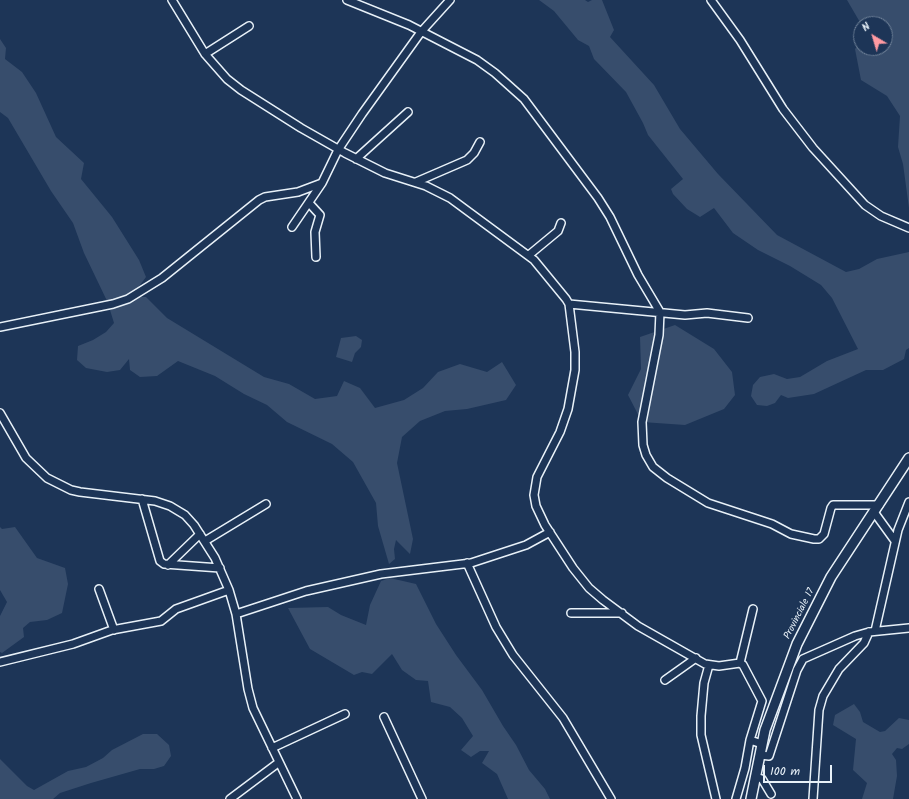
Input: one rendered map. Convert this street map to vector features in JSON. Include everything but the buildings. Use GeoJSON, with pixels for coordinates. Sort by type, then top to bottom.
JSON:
{"type":"FeatureCollection","features":[{"type":"Feature","properties":{"kind":"main road","name":"Provinciale 17"},"geometry":{"type":"LineString","coordinates":[[751,799],[762,744],[794,650],[831,577],[909,458]]}},
{"type":"Feature","properties":{"kind":"street"},"geometry":{"type":"LineString","coordinates":[[172,0],[205,54],[227,79],[241,90],[338,150],[385,172],[416,182],[450,198],[529,255],[569,304],[576,360],[568,409],[560,432],[537,477],[534,495],[536,506],[550,532],[589,588],[638,626],[657,638],[709,665],[719,666],[740,663],[746,668],[762,701],[750,740],[745,768],[736,799]]}},
{"type":"Feature","properties":{"kind":"street"},"geometry":{"type":"LineString","coordinates":[[347,0],[394,18],[477,60],[505,81],[524,98],[598,198],[617,230],[638,275],[660,312],[659,335],[644,404],[641,433],[646,455],[659,472],[708,503],[772,524],[790,534],[814,539],[819,539],[824,534],[833,505],[876,508],[896,541]]}},
{"type":"Feature","properties":{"kind":"street"},"geometry":{"type":"LineString","coordinates":[[292,227],[322,183],[338,150],[420,32],[450,0]]}},
{"type":"Feature","properties":{"kind":"street"},"geometry":{"type":"LineString","coordinates":[[711,0],[740,40],[787,115],[813,148],[865,205],[881,216],[909,228]]}},
{"type":"Feature","properties":{"kind":"street"},"geometry":{"type":"LineString","coordinates":[[205,54],[249,26]]}},
{"type":"Feature","properties":{"kind":"street"},"geometry":{"type":"LineString","coordinates":[[356,159],[408,112]]}},
{"type":"Feature","properties":{"kind":"street"},"geometry":{"type":"LineString","coordinates":[[416,182],[467,160],[474,153],[480,142]]}},
{"type":"Feature","properties":{"kind":"street"},"geometry":{"type":"LineString","coordinates":[[0,327],[114,304],[128,299],[162,278],[259,200],[269,196],[298,192],[322,183]]}},
{"type":"Feature","properties":{"kind":"street"},"geometry":{"type":"LineString","coordinates":[[309,203],[320,215],[315,232],[316,256]]}},
{"type":"Feature","properties":{"kind":"street"},"geometry":{"type":"LineString","coordinates":[[529,255],[558,231],[560,223]]}},
{"type":"Feature","properties":{"kind":"street"},"geometry":{"type":"LineString","coordinates":[[569,304],[685,315],[707,313],[748,318]]}},
{"type":"Feature","properties":{"kind":"street"},"geometry":{"type":"LineString","coordinates":[[0,413],[26,458],[47,478],[80,492],[142,499],[170,506],[185,516],[206,541],[220,568],[229,590],[236,614],[244,666],[253,708],[278,763],[297,799]]}},
{"type":"Feature","properties":{"kind":"street"},"geometry":{"type":"LineString","coordinates":[[142,499],[160,561],[168,565],[220,568]]}},
{"type":"Feature","properties":{"kind":"street"},"geometry":{"type":"LineString","coordinates":[[813,799],[819,710],[823,696],[839,669],[864,643],[872,631],[896,541],[909,502]]}},
{"type":"Feature","properties":{"kind":"street"},"geometry":{"type":"LineString","coordinates":[[206,541],[266,504]]}},
{"type":"Feature","properties":{"kind":"street"},"geometry":{"type":"LineString","coordinates":[[236,614],[306,591],[381,574],[467,563],[526,545],[550,532]]}},
{"type":"Feature","properties":{"kind":"street"},"geometry":{"type":"LineString","coordinates":[[168,565],[200,534]]}},
{"type":"Feature","properties":{"kind":"street"},"geometry":{"type":"LineString","coordinates":[[467,563],[499,633],[513,655],[563,718],[611,799]]}},
{"type":"Feature","properties":{"kind":"street"},"geometry":{"type":"LineString","coordinates":[[99,590],[114,630]]}},
{"type":"Feature","properties":{"kind":"street"},"geometry":{"type":"LineString","coordinates":[[0,662],[73,644],[114,630],[161,621],[176,609],[229,590]]}},
{"type":"Feature","properties":{"kind":"street"},"geometry":{"type":"LineString","coordinates":[[740,663],[753,609]]}},
{"type":"Feature","properties":{"kind":"street"},"geometry":{"type":"LineString","coordinates":[[571,613],[622,613]]}},
{"type":"Feature","properties":{"kind":"street"},"geometry":{"type":"LineString","coordinates":[[760,755],[769,756],[797,670],[804,659],[838,642],[872,631],[909,628]]}},
{"type":"Feature","properties":{"kind":"street"},"geometry":{"type":"LineString","coordinates":[[665,680],[696,658]]}},
{"type":"Feature","properties":{"kind":"street"},"geometry":{"type":"LineString","coordinates":[[709,665],[700,716],[701,735],[716,799]]}},
{"type":"Feature","properties":{"kind":"street"},"geometry":{"type":"LineString","coordinates":[[775,703],[786,704]]}},
{"type":"Feature","properties":{"kind":"street"},"geometry":{"type":"LineString","coordinates":[[272,748],[345,714]]}},
{"type":"Feature","properties":{"kind":"street"},"geometry":{"type":"LineString","coordinates":[[384,717],[422,799]]}},
{"type":"Feature","properties":{"kind":"street"},"geometry":{"type":"LineString","coordinates":[[750,740],[762,744]]}},
{"type":"Feature","properties":{"kind":"street"},"geometry":{"type":"LineString","coordinates":[[230,799],[278,763]]}},
{"type":"Feature","properties":{"kind":"street"},"geometry":{"type":"LineString","coordinates":[[755,777],[762,779],[771,794]]}},
{"type":"Feature","properties":{"kind":"shaded area"},"geometry":{"type":"Polygon","coordinates":[[[539,0],[585,0],[588,2],[592,0],[602,0],[614,30],[610,37],[654,85],[680,129],[718,174],[777,235],[846,272],[859,269],[877,259],[909,252],[909,348],[906,350],[904,359],[883,370],[866,370],[814,394],[788,398],[781,395],[775,403],[767,406],[757,405],[751,396],[753,385],[760,377],[774,374],[787,379],[800,377],[827,361],[858,349],[832,298],[821,285],[790,266],[758,250],[733,233],[714,208],[700,217],[687,209],[673,194],[671,189],[683,179],[648,135],[626,92],[594,59],[589,46],[578,40],[554,11],[539,0]]]}},
{"type":"Feature","properties":{"kind":"shaded area"},"geometry":{"type":"Polygon","coordinates":[[[847,0],[909,0],[909,208],[903,164],[898,147],[900,116],[887,96],[861,80],[856,56],[893,56],[893,16],[856,16],[847,0]]]}},
{"type":"Feature","properties":{"kind":"shaded area"},"geometry":{"type":"Polygon","coordinates":[[[0,39],[6,48],[5,59],[22,72],[36,93],[56,137],[84,163],[81,179],[112,217],[139,260],[146,277],[137,289],[124,298],[108,303],[84,253],[73,223],[51,191],[8,118],[0,112],[0,39]]]}},
{"type":"Feature","properties":{"kind":"shaded area"},"geometry":{"type":"Polygon","coordinates":[[[139,297],[146,297],[167,318],[264,377],[289,384],[315,399],[337,396],[344,381],[360,388],[375,408],[404,400],[423,388],[438,372],[460,364],[487,372],[502,362],[516,385],[506,400],[467,409],[445,411],[420,421],[402,437],[397,463],[413,539],[410,554],[396,540],[394,549],[395,559],[389,564],[378,526],[376,503],[353,462],[332,444],[287,422],[267,405],[244,394],[215,376],[178,361],[157,376],[140,377],[130,370],[129,359],[120,370],[107,372],[86,368],[77,360],[78,346],[93,340],[106,332],[114,323],[110,310],[139,297]]]}},
{"type":"Feature","properties":{"kind":"shaded area"},"geometry":{"type":"Polygon","coordinates":[[[675,325],[714,349],[732,372],[735,395],[724,409],[685,425],[642,422],[628,395],[641,369],[640,337],[675,325]]]}},
{"type":"Feature","properties":{"kind":"shaded area"},"geometry":{"type":"Polygon","coordinates":[[[356,336],[362,340],[361,347],[355,353],[352,362],[336,357],[341,338],[356,336]]]}},
{"type":"Feature","properties":{"kind":"shaded area"},"geometry":{"type":"Polygon","coordinates":[[[0,527],[2,529],[15,527],[37,558],[65,568],[68,584],[62,613],[47,620],[30,622],[23,628],[24,637],[2,653],[0,652],[0,616],[7,602],[0,590],[0,527]]]}},
{"type":"Feature","properties":{"kind":"shaded area"},"geometry":{"type":"Polygon","coordinates":[[[390,578],[416,584],[436,624],[456,655],[482,690],[516,745],[529,770],[545,789],[550,799],[508,799],[497,774],[482,763],[489,751],[480,751],[471,757],[461,750],[473,736],[462,718],[450,707],[431,702],[428,681],[416,680],[402,670],[392,654],[372,674],[362,672],[354,675],[310,649],[288,608],[328,607],[341,615],[366,625],[370,605],[381,581],[390,578]]]}},
{"type":"Feature","properties":{"kind":"shaded area"},"geometry":{"type":"Polygon","coordinates":[[[854,704],[860,712],[863,722],[880,732],[885,731],[899,718],[909,720],[909,744],[902,749],[897,748],[892,754],[896,760],[897,776],[893,799],[862,799],[867,783],[853,770],[856,739],[833,725],[835,715],[854,704]]]}},
{"type":"Feature","properties":{"kind":"shaded area"},"geometry":{"type":"Polygon","coordinates":[[[143,734],[157,734],[169,745],[171,756],[164,766],[154,769],[140,769],[91,783],[60,793],[53,799],[0,799],[0,759],[27,786],[34,790],[68,771],[86,767],[103,758],[112,750],[143,734]]]}}]}
